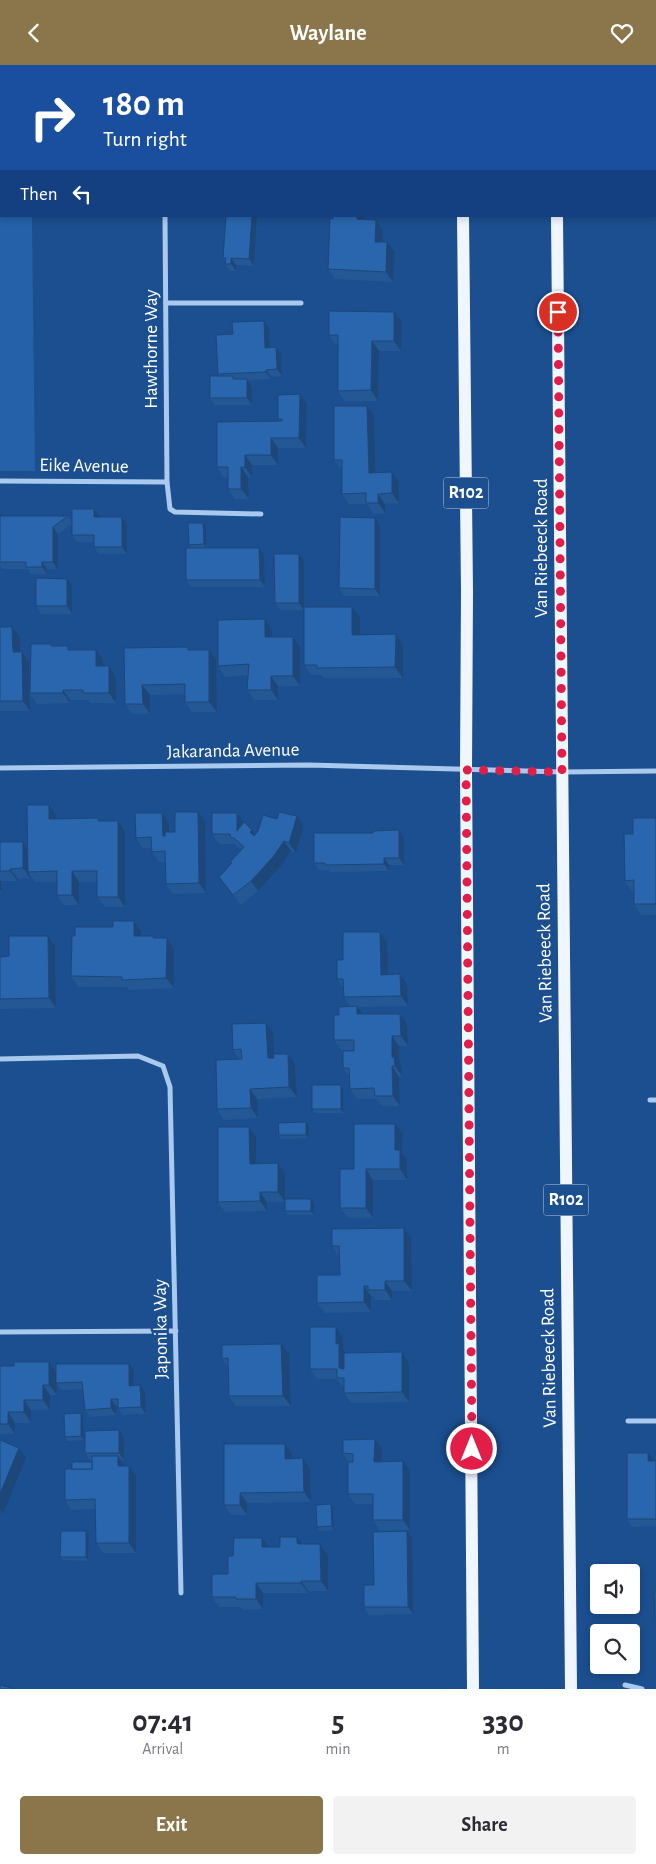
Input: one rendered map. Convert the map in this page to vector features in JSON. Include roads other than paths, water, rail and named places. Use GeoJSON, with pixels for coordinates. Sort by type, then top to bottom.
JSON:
{"type":"FeatureCollection","features":[{"type":"Feature","properties":{"kind":"main road","name":"R102"},"geometry":{"type":"LineString","coordinates":[[463,217],[473,1689]]}},
{"type":"Feature","properties":{"kind":"main road","name":"Van Riebeeck Road"},"geometry":{"type":"LineString","coordinates":[[557,217],[571,1689]]}},
{"type":"Feature","properties":{"kind":"street","name":"Hawthorne Way"},"geometry":{"type":"LineString","coordinates":[[165,217],[167,482],[171,511],[261,514]]}},
{"type":"Feature","properties":{"kind":"street"},"geometry":{"type":"LineString","coordinates":[[166,303],[301,303]]}},
{"type":"Feature","properties":{"kind":"street","name":"Eike Avenue"},"geometry":{"type":"LineString","coordinates":[[0,481],[167,482]]}},
{"type":"Feature","properties":{"kind":"street","name":"Jakaranda Avenue"},"geometry":{"type":"LineString","coordinates":[[0,768],[308,765],[562,772],[656,771]]}},
{"type":"Feature","properties":{"kind":"street","name":"Japonika Way"},"geometry":{"type":"LineString","coordinates":[[0,1059],[138,1056],[162,1066],[170,1087],[181,1593]]}},
{"type":"Feature","properties":{"kind":"street"},"geometry":{"type":"LineString","coordinates":[[0,1332],[176,1331]]}},
{"type":"Feature","properties":{"kind":"street"},"geometry":{"type":"LineString","coordinates":[[628,1421],[656,1421]]}},
{"type":"Feature","properties":{"kind":"street"},"geometry":{"type":"LineString","coordinates":[[624,1685],[642,1689]]}}]}
